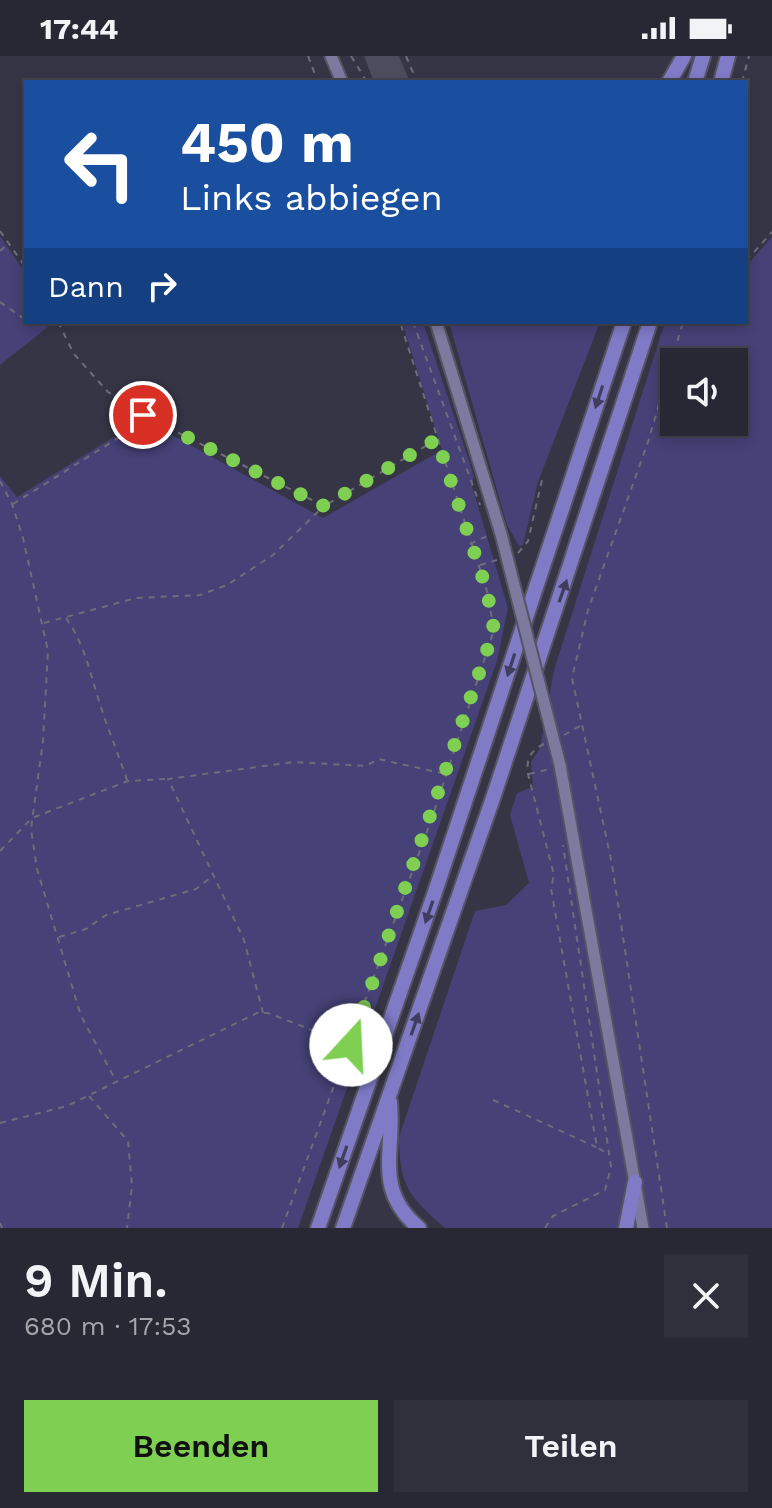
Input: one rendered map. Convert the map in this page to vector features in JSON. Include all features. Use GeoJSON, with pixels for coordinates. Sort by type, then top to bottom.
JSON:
{"type":"FeatureCollection","features":[{"type":"Feature","properties":{"kind":"highway"},"geometry":{"type":"LineString","coordinates":[[670,80],[684,56]]}},
{"type":"Feature","properties":{"kind":"highway"},"geometry":{"type":"LineString","coordinates":[[696,80],[703,56]]}},
{"type":"Feature","properties":{"kind":"highway"},"geometry":{"type":"LineString","coordinates":[[722,80],[728,56]]}},
{"type":"Feature","properties":{"kind":"highway"},"geometry":{"type":"LineString","coordinates":[[318,1228],[436,889],[623,324]]}},
{"type":"Feature","properties":{"kind":"highway"},"geometry":{"type":"LineString","coordinates":[[343,1228],[571,566],[649,324]]}},
{"type":"Feature","properties":{"kind":"highway"},"geometry":{"type":"LineString","coordinates":[[389,1097],[392,1120],[387,1164],[392,1192],[419,1228]]}},
{"type":"Feature","properties":{"kind":"highway"},"geometry":{"type":"LineString","coordinates":[[626,1228],[635,1182]]}},
{"type":"Feature","properties":{"kind":"main road"},"geometry":{"type":"LineString","coordinates":[[331,56],[341,80]]}},
{"type":"Feature","properties":{"kind":"main road"},"geometry":{"type":"LineString","coordinates":[[437,324],[555,766],[643,1228]]}},
{"type":"Feature","properties":{"kind":"path"},"geometry":{"type":"LineString","coordinates":[[308,56],[317,80]]}},
{"type":"Feature","properties":{"kind":"path"},"geometry":{"type":"LineString","coordinates":[[351,56],[366,80]]}},
{"type":"Feature","properties":{"kind":"path"},"geometry":{"type":"LineString","coordinates":[[406,56],[416,80]]}},
{"type":"Feature","properties":{"kind":"path"},"geometry":{"type":"LineString","coordinates":[[743,80],[749,56]]}},
{"type":"Feature","properties":{"kind":"path"},"geometry":{"type":"LineString","coordinates":[[0,231],[24,265]]}},
{"type":"Feature","properties":{"kind":"path"},"geometry":{"type":"LineString","coordinates":[[748,259],[772,232]]}},
{"type":"Feature","properties":{"kind":"path"},"geometry":{"type":"LineString","coordinates":[[0,251],[9,243]]}},
{"type":"Feature","properties":{"kind":"path"},"geometry":{"type":"LineString","coordinates":[[0,302],[24,319]]}},
{"type":"Feature","properties":{"kind":"path"},"geometry":{"type":"LineString","coordinates":[[59,324],[74,354],[91,375],[143,415],[324,506]]}},
{"type":"Feature","properties":{"kind":"path"},"geometry":{"type":"LineString","coordinates":[[282,1228],[351,1045],[494,630],[494,615],[479,565],[401,324]]}},
{"type":"Feature","properties":{"kind":"path"},"geometry":{"type":"LineString","coordinates":[[414,324],[483,512]]}},
{"type":"Feature","properties":{"kind":"path"},"geometry":{"type":"LineString","coordinates":[[667,1228],[612,864],[572,678],[577,652],[648,442],[682,324]]}},
{"type":"Feature","properties":{"kind":"path"},"geometry":{"type":"LineString","coordinates":[[12,504],[134,428],[143,415]]}},
{"type":"Feature","properties":{"kind":"path"},"geometry":{"type":"LineString","coordinates":[[43,623],[136,598],[200,595],[227,585],[273,555],[324,506],[437,439]]}},
{"type":"Feature","properties":{"kind":"path"},"geometry":{"type":"LineString","coordinates":[[479,565],[524,548],[539,507],[542,480]]}},
{"type":"Feature","properties":{"kind":"path"},"geometry":{"type":"LineString","coordinates":[[0,481],[12,504],[43,623],[49,678],[32,818],[37,869],[81,1016],[116,1081]]}},
{"type":"Feature","properties":{"kind":"path"},"geometry":{"type":"LineString","coordinates":[[470,544],[494,535],[487,523]]}},
{"type":"Feature","properties":{"kind":"path"},"geometry":{"type":"LineString","coordinates":[[65,617],[79,637],[91,665],[99,700],[128,781]]}},
{"type":"Feature","properties":{"kind":"path"},"geometry":{"type":"LineString","coordinates":[[558,738],[581,726]]}},
{"type":"Feature","properties":{"kind":"path"},"geometry":{"type":"LineString","coordinates":[[548,742],[530,754],[526,763],[554,875],[553,897],[597,1147]]}},
{"type":"Feature","properties":{"kind":"path"},"geometry":{"type":"LineString","coordinates":[[0,851],[32,818],[128,781],[168,779],[294,762],[366,766],[378,759],[446,774]]}},
{"type":"Feature","properties":{"kind":"path"},"geometry":{"type":"LineString","coordinates":[[528,774],[555,766]]}},
{"type":"Feature","properties":{"kind":"path"},"geometry":{"type":"LineString","coordinates":[[168,779],[186,823],[244,940],[263,1013]]}},
{"type":"Feature","properties":{"kind":"path"},"geometry":{"type":"LineString","coordinates":[[545,1228],[553,1216],[605,1190],[609,1182],[609,1156],[562,839]]}},
{"type":"Feature","properties":{"kind":"path"},"geometry":{"type":"LineString","coordinates":[[58,938],[86,929],[106,915],[196,889],[214,875]]}},
{"type":"Feature","properties":{"kind":"path"},"geometry":{"type":"LineString","coordinates":[[0,1123],[67,1106],[233,1022],[263,1013],[351,1045]]}},
{"type":"Feature","properties":{"kind":"path"},"geometry":{"type":"LineString","coordinates":[[88,1095],[128,1141],[132,1186],[127,1228]]}},
{"type":"Feature","properties":{"kind":"path"},"geometry":{"type":"LineString","coordinates":[[493,1100],[597,1147],[609,1156]]}},
{"type":"Feature","properties":{"kind":"path"},"geometry":{"type":"LineString","coordinates":[[0,1223],[2,1228]]}},
{"type":"Feature","properties":{"kind":"shaded area"},"geometry":{"type":"Polygon","coordinates":[[[0,236],[24,271],[24,324],[51,324],[0,365],[0,236]]]}},
{"type":"Feature","properties":{"kind":"shaded area"},"geometry":{"type":"Polygon","coordinates":[[[772,237],[772,1228],[445,1228],[408,1189],[401,1168],[399,1137],[475,911],[506,905],[529,883],[510,815],[517,793],[533,787],[531,762],[540,748],[554,670],[664,324],[748,324],[748,264],[772,237]]]}},
{"type":"Feature","properties":{"kind":"shaded area"},"geometry":{"type":"Polygon","coordinates":[[[403,324],[424,324],[474,476],[472,486],[508,608],[497,661],[298,1228],[0,1228],[0,476],[17,497],[143,419],[323,518],[442,450],[403,324]]]}},
{"type":"Feature","properties":{"kind":"shaded area"},"geometry":{"type":"Polygon","coordinates":[[[450,324],[599,324],[538,482],[523,545],[519,546],[507,525],[450,324]]]}},
{"type":"Feature","properties":{"kind":"building"},"geometry":{"type":"Polygon","coordinates":[[[364,56],[399,56],[409,80],[373,80],[364,56]]]}},
{"type":"Feature","properties":{"kind":"route"},"geometry":{"type":"LineString","coordinates":[[143,415],[324,506],[437,439],[479,565],[494,615],[494,630],[433,815],[351,1045]]}}]}
